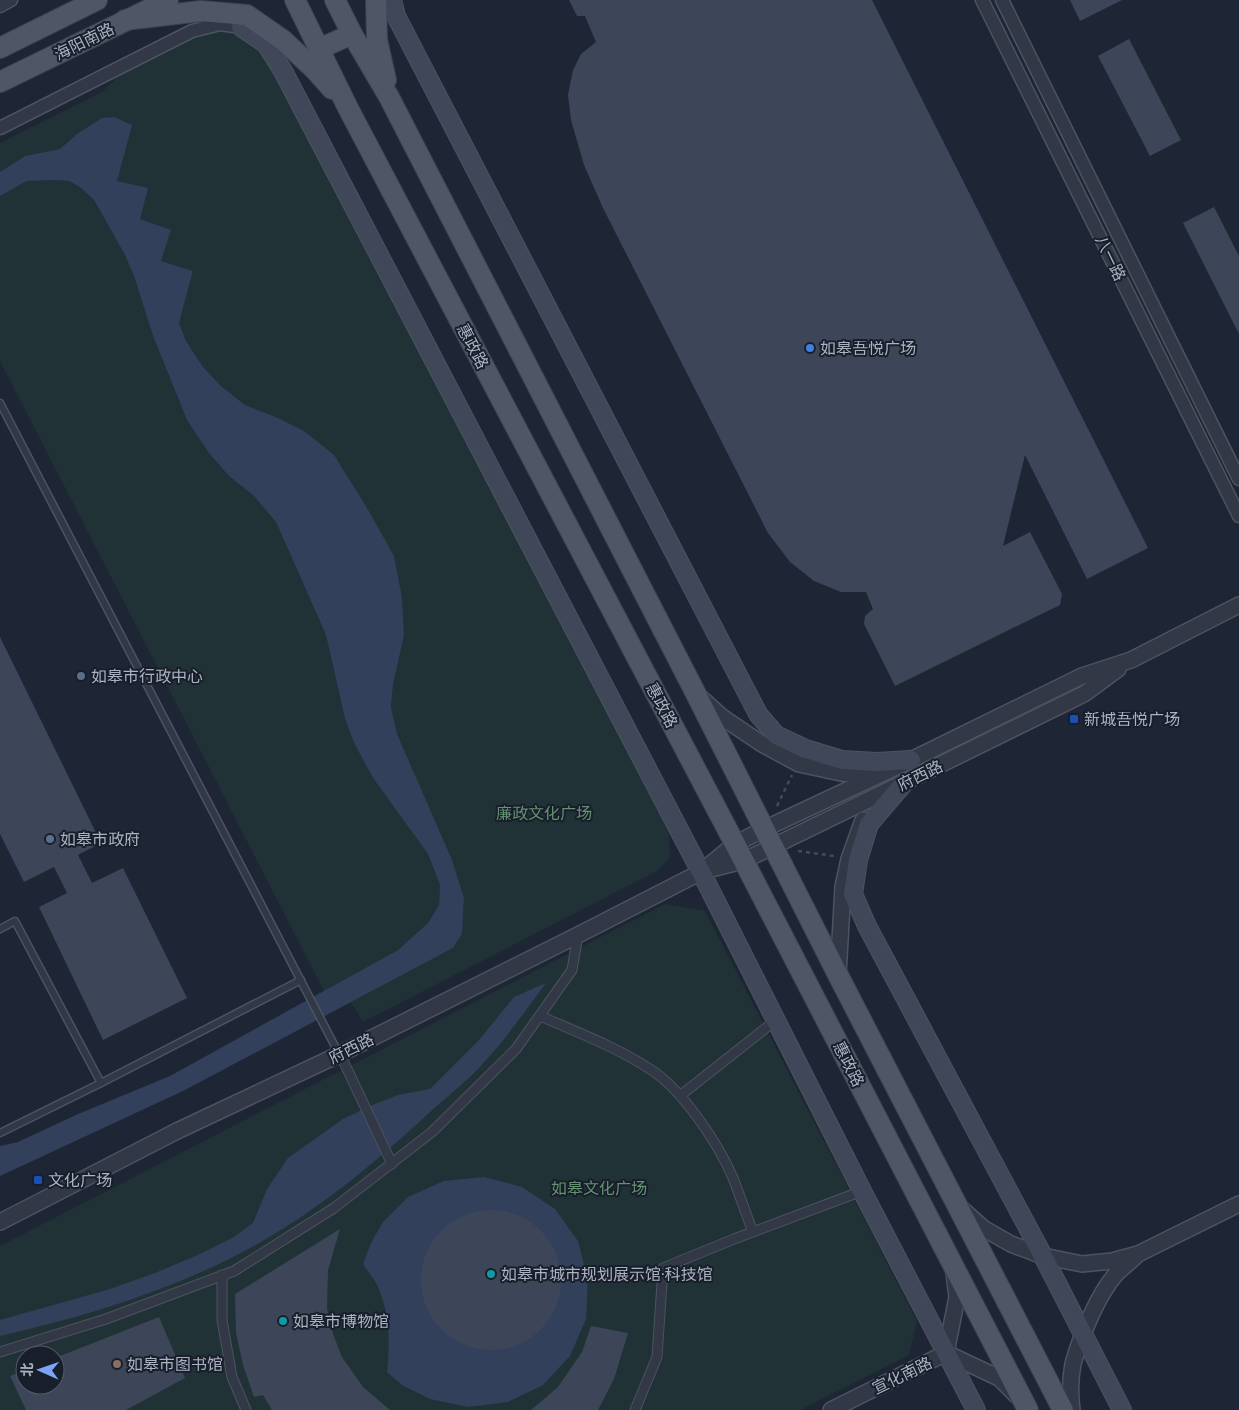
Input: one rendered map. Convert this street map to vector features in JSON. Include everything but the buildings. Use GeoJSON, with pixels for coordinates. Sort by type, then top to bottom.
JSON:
{"type":"FeatureCollection","features":[{"type":"Feature","properties":{"kind":"main road","name":"海阳南路"},"geometry":{"type":"LineString","coordinates":[[0,48],[97,0]]}},
{"type":"Feature","properties":{"kind":"main road","name":"海阳南路"},"geometry":{"type":"LineString","coordinates":[[0,82],[168,0]]}},
{"type":"Feature","properties":{"kind":"main road","name":"惠政路"},"geometry":{"type":"LineString","coordinates":[[295,0],[348,108],[1027,1407]]}},
{"type":"Feature","properties":{"kind":"main road","name":"惠政路"},"geometry":{"type":"LineString","coordinates":[[335,0],[352,34],[389,97],[695,692],[838,975],[1063,1410]]}},
{"type":"Feature","properties":{"kind":"main road"},"geometry":{"type":"LineString","coordinates":[[376,0],[377,40],[389,97]]}},
{"type":"Feature","properties":{"kind":"main road"},"geometry":{"type":"LineString","coordinates":[[392,0],[396,16],[758,714],[776,734],[806,749],[842,760],[877,762],[911,760]]}},
{"type":"Feature","properties":{"kind":"main road"},"geometry":{"type":"LineString","coordinates":[[125,20],[201,11],[247,15],[283,40],[315,70],[348,108]]}},
{"type":"Feature","properties":{"kind":"main road"},"geometry":{"type":"LineString","coordinates":[[241,27],[266,44],[283,71],[701,872],[862,1191],[976,1410]]}},
{"type":"Feature","properties":{"kind":"main road"},"geometry":{"type":"LineString","coordinates":[[320,49],[352,34]]}},
{"type":"Feature","properties":{"kind":"main road"},"geometry":{"type":"LineString","coordinates":[[905,782],[869,824],[858,860],[853,894],[867,926],[1043,1256],[1122,1410]]}},
{"type":"Feature","properties":{"kind":"street"},"geometry":{"type":"LineString","coordinates":[[0,6],[11,0]]}},
{"type":"Feature","properties":{"kind":"street","name":"八一路"},"geometry":{"type":"LineString","coordinates":[[982,0],[1239,516]]}},
{"type":"Feature","properties":{"kind":"street","name":"八一路"},"geometry":{"type":"LineString","coordinates":[[1002,0],[1239,479]]}},
{"type":"Feature","properties":{"kind":"street"},"geometry":{"type":"LineString","coordinates":[[0,128],[192,31],[220,24],[241,27]]}},
{"type":"Feature","properties":{"kind":"street","name":"府西路"},"geometry":{"type":"LineString","coordinates":[[769,838],[880,794],[1084,694],[1131,660],[1239,605]]}},
{"type":"Feature","properties":{"kind":"street","name":"府西路"},"geometry":{"type":"LineString","coordinates":[[0,1222],[177,1131],[340,1054],[769,838],[878,776],[1082,676],[1131,660]]}},
{"type":"Feature","properties":{"kind":"street"},"geometry":{"type":"LineString","coordinates":[[695,692],[722,717],[762,744],[798,764],[841,773],[878,776]]}},
{"type":"Feature","properties":{"kind":"street"},"geometry":{"type":"LineString","coordinates":[[838,975],[843,887],[849,858],[861,823],[880,794]]}},
{"type":"Feature","properties":{"kind":"street"},"geometry":{"type":"LineString","coordinates":[[0,1352],[106,1319],[234,1270],[334,1208],[432,1132],[516,1049],[572,970],[578,935]]}},
{"type":"Feature","properties":{"kind":"street"},"geometry":{"type":"LineString","coordinates":[[540,1016],[606,1044],[652,1070],[681,1096],[705,1127],[732,1176],[753,1232]]}},
{"type":"Feature","properties":{"kind":"street"},"geometry":{"type":"LineString","coordinates":[[681,1096],[776,1020]]}},
{"type":"Feature","properties":{"kind":"street"},"geometry":{"type":"LineString","coordinates":[[340,1054],[392,1164]]}},
{"type":"Feature","properties":{"kind":"street"},"geometry":{"type":"LineString","coordinates":[[635,1410],[657,1357],[663,1268],[862,1191]]}},
{"type":"Feature","properties":{"kind":"street"},"geometry":{"type":"LineString","coordinates":[[958,1205],[983,1228],[1011,1244],[1043,1256],[1082,1264],[1112,1261],[1138,1254],[1239,1204]]}},
{"type":"Feature","properties":{"kind":"street"},"geometry":{"type":"LineString","coordinates":[[1072,1410],[1070,1394],[1073,1365],[1083,1335],[1101,1296],[1116,1275],[1138,1254]]}},
{"type":"Feature","properties":{"kind":"street"},"geometry":{"type":"LineString","coordinates":[[954,1266],[957,1297],[946,1352],[998,1378],[1027,1407]]}},
{"type":"Feature","properties":{"kind":"street"},"geometry":{"type":"LineString","coordinates":[[222,1275],[222,1320],[232,1377],[246,1410]]}},
{"type":"Feature","properties":{"kind":"street","name":"宣化南路"},"geometry":{"type":"LineString","coordinates":[[831,1410],[946,1352]]}},
{"type":"Feature","properties":{"kind":"lane"},"geometry":{"type":"LineString","coordinates":[[0,403],[340,1054]]}},
{"type":"Feature","properties":{"kind":"lane"},"geometry":{"type":"LineString","coordinates":[[0,929],[15,921],[101,1083]]}},
{"type":"Feature","properties":{"kind":"lane"},"geometry":{"type":"LineString","coordinates":[[0,1134],[301,980]]}},
{"type":"Feature","properties":{"kind":"path"},"geometry":{"type":"LineString","coordinates":[[798,764],[769,838],[849,858]]}},
{"type":"Feature","properties":{"kind":"green space","name":"廉政文化广场"},"geometry":{"type":"Polygon","coordinates":[[[219,28],[242,33],[271,60],[668,827],[670,858],[657,871],[363,1022],[351,1002],[453,948],[462,934],[464,898],[397,734],[391,707],[393,684],[404,636],[402,597],[394,556],[278,418],[245,405],[221,386],[203,367],[186,341],[179,323],[193,271],[161,261],[117,182],[77,134],[60,149],[25,156],[0,172],[0,143],[102,92],[120,75],[206,30],[219,28]]]}},
{"type":"Feature","properties":{"kind":"green space"},"geometry":{"type":"Polygon","coordinates":[[[27,181],[68,181],[81,188],[94,200],[125,255],[134,276],[153,336],[187,420],[229,476],[254,496],[276,522],[326,635],[345,719],[355,745],[373,778],[428,854],[440,885],[439,905],[428,923],[413,937],[398,950],[324,991],[0,361],[0,196],[27,181]]]}},
{"type":"Feature","properties":{"kind":"green space","name":"如皋文化广场"},"geometry":{"type":"Polygon","coordinates":[[[665,904],[705,911],[917,1321],[909,1355],[800,1410],[0,1410],[0,1246],[665,904]]]}},
{"type":"Feature","properties":{"kind":"water"},"geometry":{"type":"Polygon","coordinates":[[[114,117],[132,125],[117,181],[148,188],[140,219],[171,230],[161,261],[193,271],[179,323],[186,341],[203,367],[221,386],[245,405],[304,431],[334,455],[394,556],[402,597],[404,636],[393,684],[391,707],[397,734],[452,860],[464,898],[462,934],[453,948],[183,1091],[0,1176],[0,1146],[18,1142],[76,1115],[170,1076],[398,950],[428,923],[439,905],[440,885],[428,854],[373,778],[355,745],[345,719],[326,635],[276,522],[254,496],[229,476],[209,453],[187,420],[153,336],[134,276],[125,255],[94,200],[81,188],[69,181],[54,180],[27,181],[0,196],[0,172],[25,156],[60,149],[77,134],[102,118],[114,117]]]}},
{"type":"Feature","properties":{"kind":"water"},"geometry":{"type":"Polygon","coordinates":[[[546,983],[503,1040],[467,1079],[359,1174],[335,1193],[283,1228],[229,1259],[174,1284],[88,1313],[0,1336],[0,1320],[110,1289],[155,1273],[234,1237],[253,1223],[267,1189],[288,1158],[343,1119],[398,1095],[430,1089],[479,1040],[514,997],[546,983]]]}},
{"type":"Feature","properties":{"kind":"water"},"geometry":{"type":"Polygon","coordinates":[[[484,1177],[522,1187],[555,1209],[578,1241],[588,1280],[586,1319],[570,1356],[543,1385],[508,1402],[468,1407],[430,1399],[402,1385],[387,1372],[389,1339],[385,1308],[377,1284],[363,1264],[371,1243],[383,1222],[408,1197],[444,1181],[484,1177]]]}},
{"type":"Feature","properties":{"kind":"place","name":"如皋吾悦广场"},"geometry":{"type":"Point","coordinates":[810,348]}},
{"type":"Feature","properties":{"kind":"place","name":"如皋市行政中心"},"geometry":{"type":"Point","coordinates":[81,676]}},
{"type":"Feature","properties":{"kind":"place","name":"新城吾悦广场"},"geometry":{"type":"Point","coordinates":[1074,719]}},
{"type":"Feature","properties":{"kind":"place","name":"如皋市政府"},"geometry":{"type":"Point","coordinates":[50,839]}},
{"type":"Feature","properties":{"kind":"place","name":"文化广场"},"geometry":{"type":"Point","coordinates":[38,1180]}},
{"type":"Feature","properties":{"kind":"place","name":"如皋市城市规划展示馆·科技馆"},"geometry":{"type":"Point","coordinates":[491,1274]}},
{"type":"Feature","properties":{"kind":"place","name":"如皋市博物馆"},"geometry":{"type":"Point","coordinates":[283,1321]}},
{"type":"Feature","properties":{"kind":"place","name":"如皋市图书馆"},"geometry":{"type":"Point","coordinates":[117,1364]}}]}
